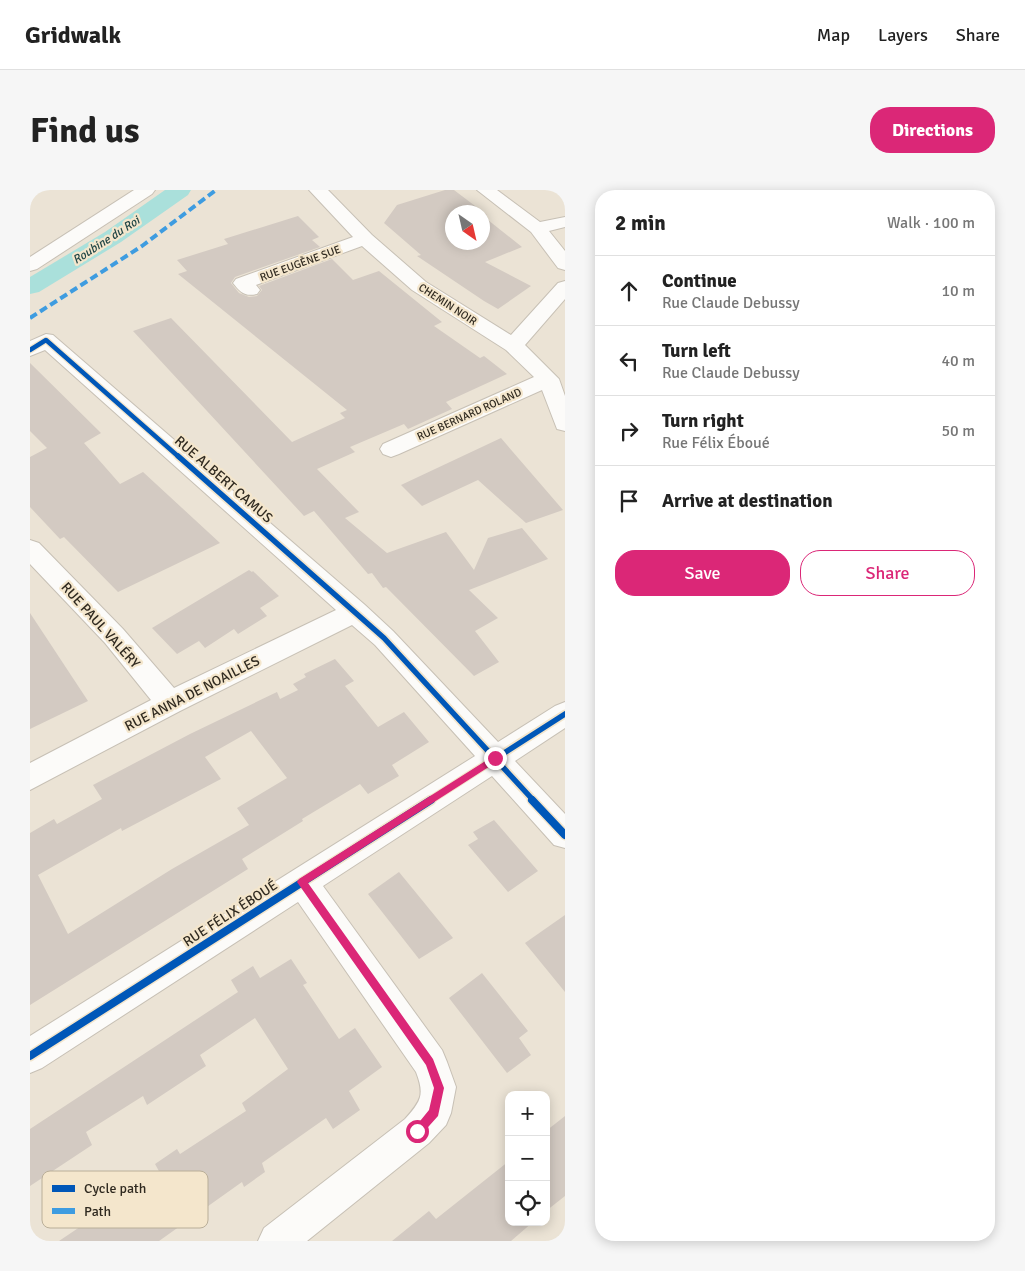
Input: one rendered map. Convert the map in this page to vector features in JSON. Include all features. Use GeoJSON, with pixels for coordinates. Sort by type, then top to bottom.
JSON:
{"type":"FeatureCollection","features":[{"type":"Feature","properties":{"kind":"street"},"geometry":{"type":"LineString","coordinates":[[30,265],[146,190]]}},
{"type":"Feature","properties":{"kind":"street","name":"CHEMIN NOIR"},"geometry":{"type":"LineString","coordinates":[[318,190],[365,239],[419,286],[513,345],[548,379],[565,424]]}},
{"type":"Feature","properties":{"kind":"street"},"geometry":{"type":"LineString","coordinates":[[486,190],[537,228],[565,264]]}},
{"type":"Feature","properties":{"kind":"street"},"geometry":{"type":"LineString","coordinates":[[537,228],[565,222]]}},
{"type":"Feature","properties":{"kind":"street","name":"RUE EUGÈNE SUE"},"geometry":{"type":"LineString","coordinates":[[250,290],[243,283],[365,239]]}},
{"type":"Feature","properties":{"kind":"street"},"geometry":{"type":"LineString","coordinates":[[513,345],[565,287]]}},
{"type":"Feature","properties":{"kind":"street","name":"RUE ALBERT CAMUS"},"geometry":{"type":"LineString","coordinates":[[38,345],[356,612],[384,638],[565,835]]}},
{"type":"Feature","properties":{"kind":"street","name":"RUE BERNARD ROLAND"},"geometry":{"type":"LineString","coordinates":[[391,449],[548,379]]}},
{"type":"Feature","properties":{"kind":"street","name":"RUE PAUL VALÉRY"},"geometry":{"type":"LineString","coordinates":[[35,562],[114,636],[170,703]]}},
{"type":"Feature","properties":{"kind":"street","name":"RUE ANNA DE NOAILLES"},"geometry":{"type":"LineString","coordinates":[[30,777],[170,703],[356,612]]}},
{"type":"Feature","properties":{"kind":"street","name":"RUE FÉLIX ÉBOUÉ"},"geometry":{"type":"LineString","coordinates":[[30,1056],[565,714]]}},
{"type":"Feature","properties":{"kind":"street"},"geometry":{"type":"LineString","coordinates":[[277,1241],[417,1131],[434,1113],[439,1088],[430,1062],[302,882]]}},
{"type":"Feature","properties":{"kind":"building"},"geometry":{"type":"Polygon","coordinates":[[[445,190],[454,190],[474,205],[445,205],[445,250],[490,250],[490,222],[522,247],[485,262],[531,286],[498,309],[417,256],[421,255],[384,223],[397,205],[445,190]]]}},
{"type":"Feature","properties":{"kind":"building"},"geometry":{"type":"Polygon","coordinates":[[[298,216],[319,237],[312,240],[320,247],[235,277],[231,283],[239,293],[249,297],[257,296],[262,290],[259,286],[332,259],[353,280],[379,271],[442,322],[434,326],[480,358],[484,356],[507,374],[446,402],[452,409],[408,429],[404,424],[350,447],[355,452],[317,469],[359,512],[345,518],[387,553],[446,532],[474,570],[488,538],[522,528],[548,559],[469,590],[498,618],[475,631],[499,662],[474,676],[386,587],[383,588],[372,573],[368,574],[314,511],[304,516],[133,331],[171,318],[292,442],[345,418],[340,413],[347,410],[178,274],[187,271],[177,260],[228,244],[224,239],[298,216]]]}},
{"type":"Feature","properties":{"kind":"building"},"geometry":{"type":"Polygon","coordinates":[[[30,363],[101,433],[84,443],[120,484],[143,472],[220,543],[118,592],[64,537],[60,539],[30,507],[30,457],[47,448],[30,431],[30,363]]]}},
{"type":"Feature","properties":{"kind":"building"},"geometry":{"type":"Polygon","coordinates":[[[501,438],[563,510],[526,523],[478,480],[422,506],[401,485],[501,438]]]}},
{"type":"Feature","properties":{"kind":"building"},"geometry":{"type":"Polygon","coordinates":[[[249,570],[253,571],[279,596],[260,608],[267,616],[238,634],[234,629],[205,648],[199,641],[177,654],[152,628],[249,570]]]}},
{"type":"Feature","properties":{"kind":"building"},"geometry":{"type":"Polygon","coordinates":[[[30,613],[88,701],[30,729],[30,613]]]}},
{"type":"Feature","properties":{"kind":"building"},"geometry":{"type":"Polygon","coordinates":[[[335,659],[354,681],[345,686],[378,727],[404,712],[429,742],[392,765],[399,776],[368,794],[360,784],[302,819],[303,821],[242,859],[248,869],[30,1005],[30,833],[54,819],[57,824],[102,799],[93,785],[190,734],[277,692],[280,699],[298,690],[293,684],[306,677],[304,674],[335,659]],[[251,731],[205,757],[221,779],[122,831],[121,828],[38,875],[68,934],[172,869],[249,825],[237,808],[287,778],[251,731]]]}},
{"type":"Feature","properties":{"kind":"building"},"geometry":{"type":"Polygon","coordinates":[[[494,820],[538,871],[508,892],[468,845],[478,839],[473,832],[494,820]]]}},
{"type":"Feature","properties":{"kind":"building"},"geometry":{"type":"Polygon","coordinates":[[[399,872],[453,938],[419,959],[368,894],[399,872]]]}},
{"type":"Feature","properties":{"kind":"building"},"geometry":{"type":"Polygon","coordinates":[[[565,915],[565,992],[525,943],[565,915]]]}},
{"type":"Feature","properties":{"kind":"building"},"geometry":{"type":"Polygon","coordinates":[[[291,959],[307,983],[303,985],[339,1039],[355,1028],[382,1067],[349,1091],[360,1110],[333,1129],[326,1118],[262,1163],[265,1172],[244,1187],[242,1182],[208,1206],[208,1171],[159,1171],[155,1164],[177,1149],[180,1154],[246,1111],[242,1103],[288,1069],[255,1018],[200,1055],[206,1066],[147,1105],[143,1096],[86,1132],[92,1145],[53,1171],[42,1171],[42,1178],[30,1186],[30,1129],[238,992],[231,980],[253,966],[260,978],[291,959]]]}},
{"type":"Feature","properties":{"kind":"building"},"geometry":{"type":"Polygon","coordinates":[[[482,973],[528,1031],[519,1038],[531,1055],[507,1073],[449,998],[482,973]]]}},
{"type":"Feature","properties":{"kind":"building"},"geometry":{"type":"Polygon","coordinates":[[[565,1116],[565,1196],[550,1208],[550,1136],[550,1128],[565,1116]]]}},
{"type":"Feature","properties":{"kind":"building"},"geometry":{"type":"Polygon","coordinates":[[[505,1164],[505,1226],[528,1226],[511,1241],[392,1241],[429,1211],[436,1219],[505,1164]]]}},
{"type":"Feature","properties":{"kind":"building"},"geometry":{"type":"Polygon","coordinates":[[[78,1228],[177,1228],[159,1241],[59,1241],[78,1228]]]}},
{"type":"Feature","properties":{"kind":"waterway","name":"Roubine du Roi"},"geometry":{"type":"LineString","coordinates":[[30,287],[113,237],[180,190]]}},
{"type":"Feature","properties":{"kind":"marked path"},"geometry":{"type":"LineString","coordinates":[[30,318],[142,246],[216,190]]}},
{"type":"Feature","properties":{"kind":"cycle path"},"geometry":{"type":"LineString","coordinates":[[30,350],[46,340],[384,638],[565,835]]}},
{"type":"Feature","properties":{"kind":"cycle path"},"geometry":{"type":"LineString","coordinates":[[30,1056],[565,714]]}},
{"type":"Feature","properties":{"kind":"route"},"geometry":{"type":"LineString","coordinates":[[417,1131],[434,1113],[439,1088],[430,1062],[302,882],[495,758]]}}]}
